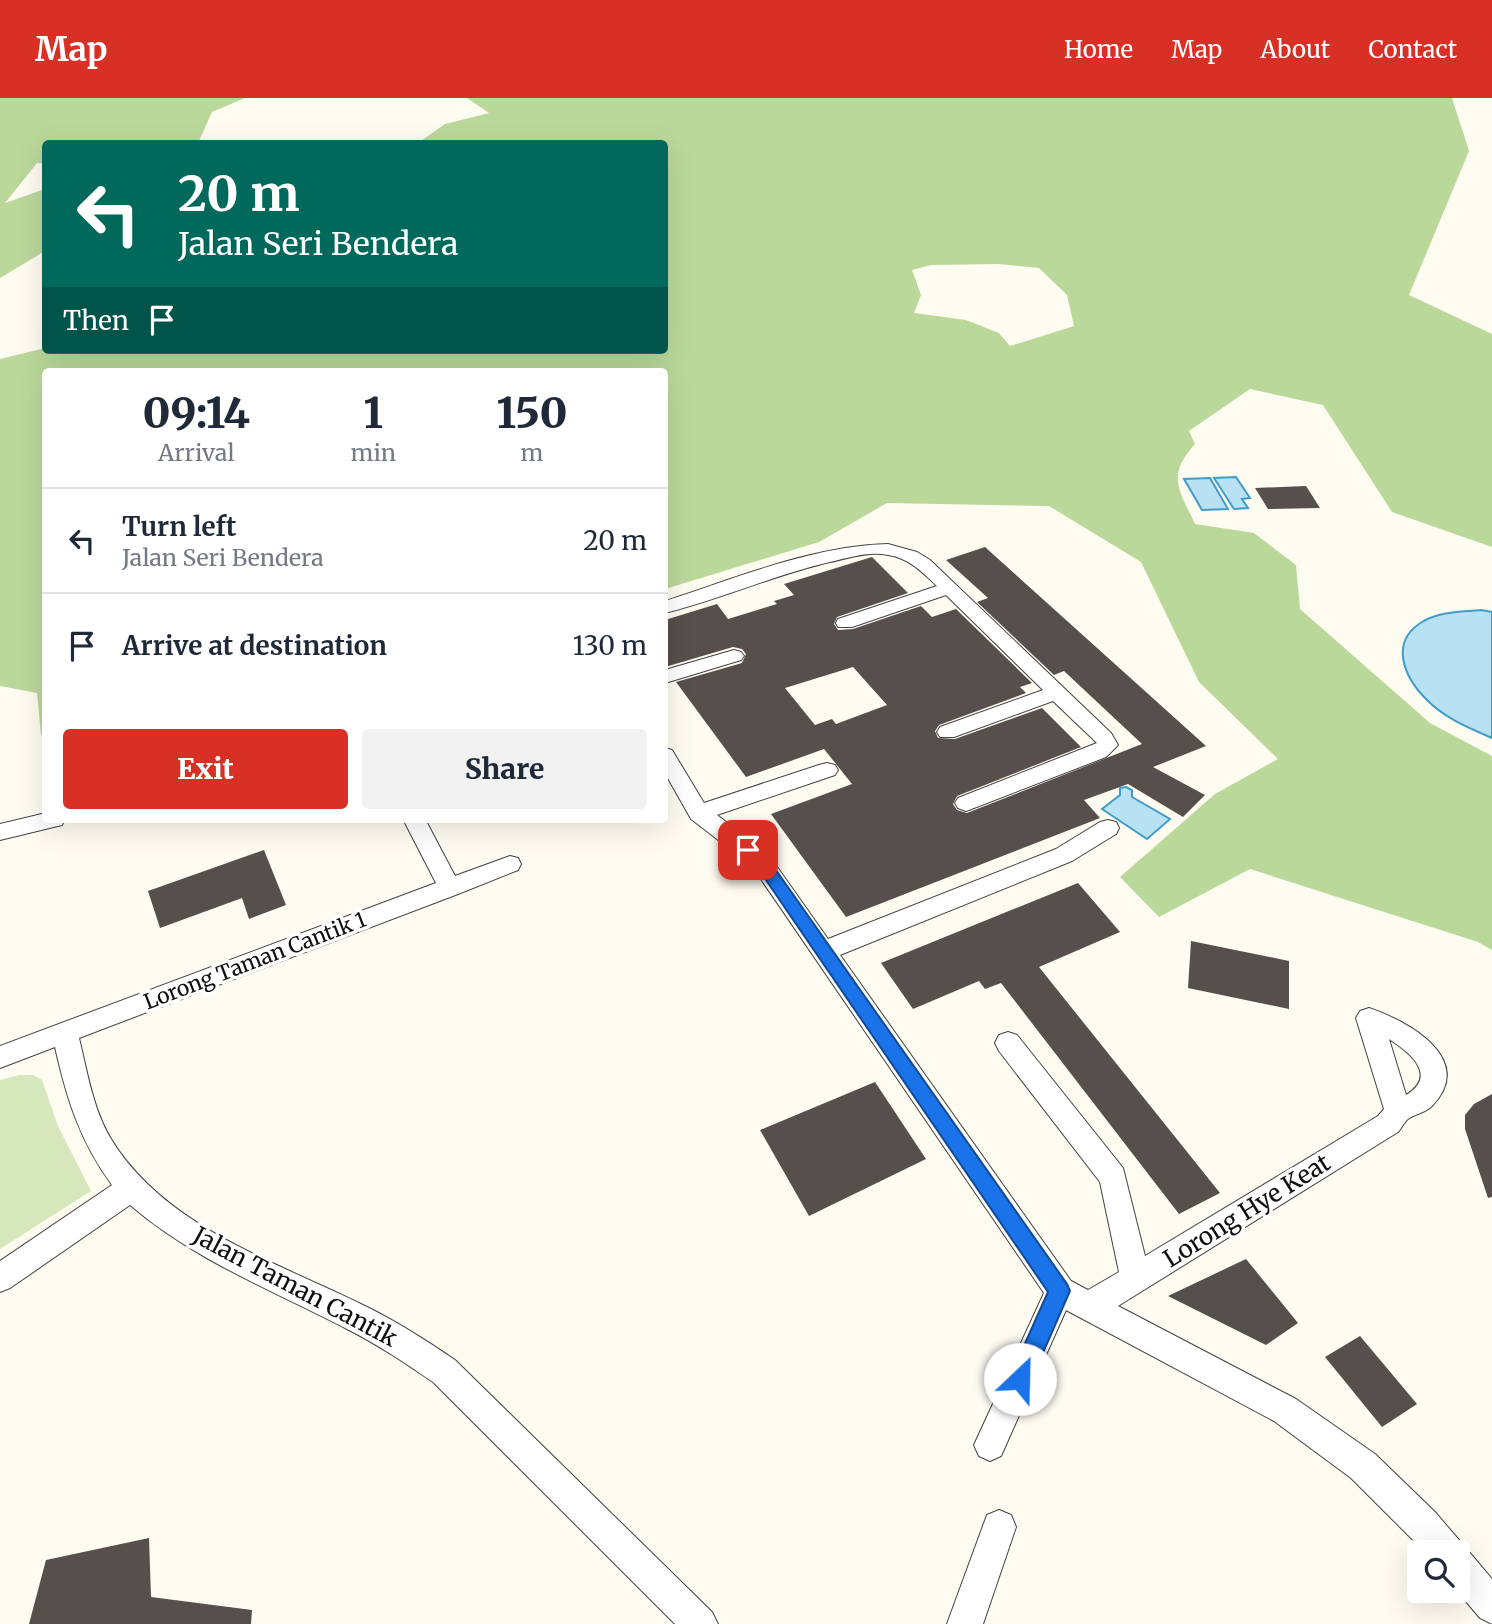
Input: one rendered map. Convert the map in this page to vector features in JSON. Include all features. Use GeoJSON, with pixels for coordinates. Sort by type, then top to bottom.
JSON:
{"type":"FeatureCollection","features":[{"type":"Feature","properties":{"kind":"street"},"geometry":{"type":"LineString","coordinates":[[668,606],[799,564],[873,548],[911,555],[950,588],[1104,738],[1108,745],[1099,751],[966,803]]}},
{"type":"Feature","properties":{"kind":"street"},"geometry":{"type":"LineString","coordinates":[[845,623],[950,588]]}},
{"type":"Feature","properties":{"kind":"street"},"geometry":{"type":"LineString","coordinates":[[668,676],[734,656]]}},
{"type":"Feature","properties":{"kind":"street"},"geometry":{"type":"LineString","coordinates":[[947,732],[1057,692]]}},
{"type":"Feature","properties":{"kind":"street"},"geometry":{"type":"LineString","coordinates":[[668,760],[699,813],[760,860],[1060,1291],[1285,1409],[1363,1466],[1437,1540]]}},
{"type":"Feature","properties":{"kind":"street"},"geometry":{"type":"LineString","coordinates":[[699,813],[827,770]]}},
{"type":"Feature","properties":{"kind":"street"},"geometry":{"type":"LineString","coordinates":[[0,832],[42,822]]}},
{"type":"Feature","properties":{"kind":"street"},"geometry":{"type":"LineString","coordinates":[[416,823],[450,888]]}},
{"type":"Feature","properties":{"kind":"street"},"geometry":{"type":"LineString","coordinates":[[822,952],[1064,855],[1108,828]]}},
{"type":"Feature","properties":{"kind":"street","name":"Lorong Taman Cantik 1"},"geometry":{"type":"LineString","coordinates":[[0,1057],[510,864]]}},
{"type":"Feature","properties":{"kind":"street","name":"Jalan Taman Cantik"},"geometry":{"type":"LineString","coordinates":[[65,1033],[79,1093],[102,1149],[131,1188],[199,1238],[243,1263],[369,1322],[444,1371],[700,1624]]}},
{"type":"Feature","properties":{"kind":"street"},"geometry":{"type":"LineString","coordinates":[[1008,1043],[1113,1177],[1135,1280]]}},
{"type":"Feature","properties":{"kind":"street","name":"Lorong Hye Keat"},"geometry":{"type":"LineString","coordinates":[[1090,1306],[1388,1124],[1398,1111]]}},
{"type":"Feature","properties":{"kind":"street"},"geometry":{"type":"LineString","coordinates":[[0,1279],[131,1188]]}},
{"type":"Feature","properties":{"kind":"street"},"geometry":{"type":"LineString","coordinates":[[990,1445],[1060,1291]]}},
{"type":"Feature","properties":{"kind":"street"},"geometry":{"type":"LineString","coordinates":[[965,1624],[999,1527]]}},
{"type":"Feature","properties":{"kind":"street"},"geometry":{"type":"LineString","coordinates":[[1470,1579],[1492,1606]]}},
{"type":"Feature","properties":{"kind":"green space"},"geometry":{"type":"Polygon","coordinates":[[[0,98],[245,98],[212,112],[199,140],[42,140],[42,164],[37,163],[5,203],[42,190],[42,253],[0,278],[0,98]]]}},
{"type":"Feature","properties":{"kind":"green space"},"geometry":{"type":"Polygon","coordinates":[[[467,98],[1452,98],[1469,151],[1409,295],[1492,334],[1492,547],[1392,512],[1323,405],[1250,389],[1189,431],[1195,444],[1181,465],[1178,483],[1195,524],[1254,533],[1296,565],[1300,609],[1430,723],[1492,756],[1492,950],[1478,942],[1250,869],[1159,917],[1120,877],[1215,794],[1278,759],[1199,682],[1141,562],[1049,506],[887,503],[819,542],[668,588],[668,368],[42,368],[41,735],[37,693],[0,686],[0,359],[42,349],[42,354],[668,354],[668,140],[422,140],[445,124],[489,113],[467,98]],[[999,264],[931,265],[912,270],[921,295],[914,313],[966,320],[999,333],[1010,346],[1074,326],[1067,295],[1039,268],[999,264]]]}},
{"type":"Feature","properties":{"kind":"green space"},"geometry":{"type":"Polygon","coordinates":[[[33,1075],[42,1080],[58,1126],[91,1191],[0,1249],[0,1080],[33,1075]]]}},
{"type":"Feature","properties":{"kind":"water"},"geometry":{"type":"Polygon","coordinates":[[[1236,477],[1250,498],[1242,499],[1248,508],[1234,509],[1214,478],[1236,477]]]}},
{"type":"Feature","properties":{"kind":"water"},"geometry":{"type":"Polygon","coordinates":[[[1210,478],[1228,509],[1202,510],[1184,479],[1210,478]]]}},
{"type":"Feature","properties":{"kind":"water"},"geometry":{"type":"Polygon","coordinates":[[[1481,610],[1492,612],[1492,738],[1457,722],[1433,706],[1411,680],[1403,660],[1406,639],[1422,622],[1443,614],[1481,610]]]}},
{"type":"Feature","properties":{"kind":"water"},"geometry":{"type":"Polygon","coordinates":[[[1120,788],[1132,790],[1132,797],[1170,819],[1147,839],[1102,809],[1120,795],[1120,788]]]}},
{"type":"Feature","properties":{"kind":"building"},"geometry":{"type":"Polygon","coordinates":[[[1306,486],[1320,508],[1268,509],[1255,488],[1306,486]]]}},
{"type":"Feature","properties":{"kind":"building"},"geometry":{"type":"Polygon","coordinates":[[[985,547],[1206,746],[1153,767],[1205,795],[1183,817],[1128,784],[1084,800],[1100,818],[846,917],[771,814],[852,784],[824,749],[746,777],[676,682],[742,663],[746,654],[742,649],[733,647],[668,666],[668,619],[717,604],[728,619],[777,604],[774,601],[794,595],[784,584],[872,557],[908,593],[837,617],[834,624],[838,630],[853,629],[921,606],[932,617],[956,609],[1032,683],[1020,687],[1026,693],[939,725],[935,731],[938,738],[955,739],[1042,708],[1081,747],[957,796],[953,804],[957,810],[967,813],[1142,744],[1064,671],[1054,675],[977,602],[988,598],[946,560],[985,547]],[[853,667],[785,688],[815,725],[832,719],[836,724],[887,705],[853,667]]]}},
{"type":"Feature","properties":{"kind":"building"},"geometry":{"type":"Polygon","coordinates":[[[264,850],[286,905],[249,919],[242,898],[160,928],[148,891],[264,850]]]}},
{"type":"Feature","properties":{"kind":"building"},"geometry":{"type":"Polygon","coordinates":[[[1078,883],[1120,932],[1039,967],[1220,1193],[1179,1214],[1001,983],[985,989],[979,981],[913,1009],[881,963],[1078,883]]]}},
{"type":"Feature","properties":{"kind":"building"},"geometry":{"type":"Polygon","coordinates":[[[1191,941],[1289,961],[1289,1009],[1188,988],[1191,941]]]}},
{"type":"Feature","properties":{"kind":"building"},"geometry":{"type":"Polygon","coordinates":[[[875,1082],[926,1159],[809,1216],[760,1130],[875,1082]]]}},
{"type":"Feature","properties":{"kind":"building"},"geometry":{"type":"Polygon","coordinates":[[[1492,1094],[1492,1197],[1488,1198],[1465,1129],[1465,1115],[1474,1104],[1492,1094]]]}},
{"type":"Feature","properties":{"kind":"building"},"geometry":{"type":"Polygon","coordinates":[[[1246,1259],[1298,1323],[1266,1345],[1168,1296],[1246,1259]]]}},
{"type":"Feature","properties":{"kind":"building"},"geometry":{"type":"Polygon","coordinates":[[[1360,1336],[1417,1404],[1382,1427],[1325,1357],[1360,1336]]]}},
{"type":"Feature","properties":{"kind":"building"},"geometry":{"type":"Polygon","coordinates":[[[149,1538],[151,1597],[252,1610],[251,1624],[29,1624],[46,1560],[149,1538]]]}},
{"type":"Feature","properties":{"kind":"route"},"geometry":{"type":"LineString","coordinates":[[748,850],[760,860],[1060,1291],[1020,1379]]}}]}
